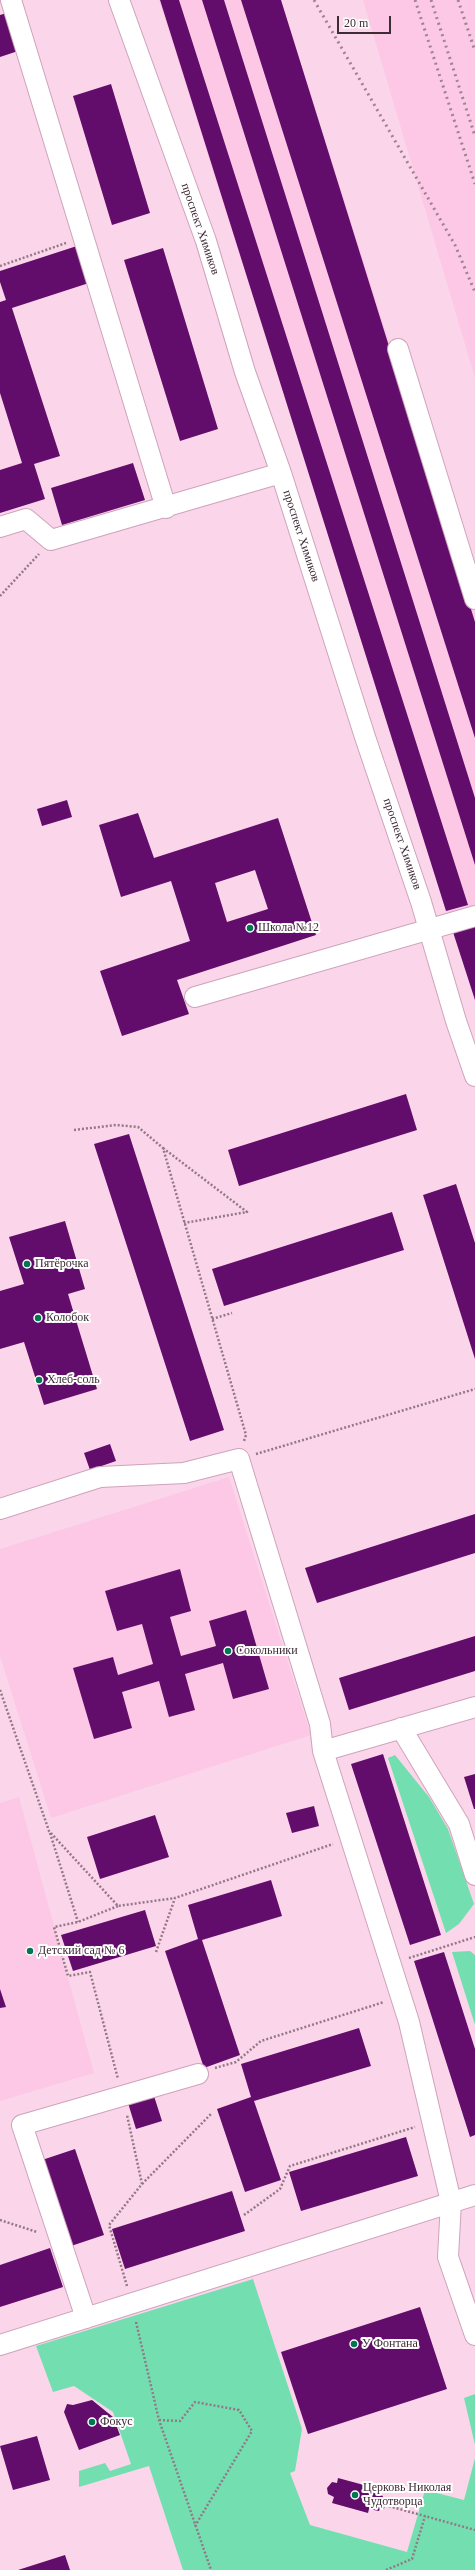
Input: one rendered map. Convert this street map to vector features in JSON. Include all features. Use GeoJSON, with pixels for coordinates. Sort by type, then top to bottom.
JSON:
{"type":"FeatureCollection","features":[{"type":"Feature","properties":{"kind":"street"},"geometry":{"type":"LineString","coordinates":[[10,0],[166,508]]}},
{"type":"Feature","properties":{"kind":"street","name":"проспект Химиков"},"geometry":{"type":"LineString","coordinates":[[119,0],[206,241],[245,372],[281,473],[430,930],[456,1021],[475,1076]]}},
{"type":"Feature","properties":{"kind":"street"},"geometry":{"type":"LineString","coordinates":[[398,349],[475,599]]}},
{"type":"Feature","properties":{"kind":"street"},"geometry":{"type":"LineString","coordinates":[[0,527],[26,519],[51,540],[166,508],[281,473]]}},
{"type":"Feature","properties":{"kind":"street"},"geometry":{"type":"LineString","coordinates":[[195,997],[475,916]]}},
{"type":"Feature","properties":{"kind":"street"},"geometry":{"type":"LineString","coordinates":[[0,1509],[100,1477],[184,1473],[238,1459],[320,1724],[323,1751],[401,1997],[433,2122],[451,2202],[448,2257],[475,2335]]}},
{"type":"Feature","properties":{"kind":"street"},"geometry":{"type":"LineString","coordinates":[[323,1751],[475,1707]]}},
{"type":"Feature","properties":{"kind":"street"},"geometry":{"type":"LineString","coordinates":[[401,1728],[459,1824],[475,1875]]}},
{"type":"Feature","properties":{"kind":"street"},"geometry":{"type":"LineString","coordinates":[[86,2318],[22,2125],[198,2074]]}},
{"type":"Feature","properties":{"kind":"street"},"geometry":{"type":"LineString","coordinates":[[0,2345],[475,2195]]}},
{"type":"Feature","properties":{"kind":"path"},"geometry":{"type":"LineString","coordinates":[[0,266],[84,238]]}},
{"type":"Feature","properties":{"kind":"path"},"geometry":{"type":"LineString","coordinates":[[0,596],[51,540]]}},
{"type":"Feature","properties":{"kind":"path"},"geometry":{"type":"LineString","coordinates":[[74,1130],[116,1125],[138,1127],[247,1212],[184,1223]]}},
{"type":"Feature","properties":{"kind":"path"},"geometry":{"type":"LineString","coordinates":[[163,1148],[246,1435],[238,1459]]}},
{"type":"Feature","properties":{"kind":"path"},"geometry":{"type":"LineString","coordinates":[[212,1320],[232,1313]]}},
{"type":"Feature","properties":{"kind":"path"},"geometry":{"type":"LineString","coordinates":[[238,1459],[475,1390]]}},
{"type":"Feature","properties":{"kind":"path"},"geometry":{"type":"LineString","coordinates":[[0,1690],[49,1831],[78,1922]]}},
{"type":"Feature","properties":{"kind":"path"},"geometry":{"type":"LineString","coordinates":[[49,1831],[118,1906]]}},
{"type":"Feature","properties":{"kind":"path"},"geometry":{"type":"LineString","coordinates":[[142,2184],[123,2096],[90,1972],[68,1976],[54,1927],[78,1922],[118,1906],[175,1898],[351,1838]]}},
{"type":"Feature","properties":{"kind":"path"},"geometry":{"type":"LineString","coordinates":[[156,1952],[175,1898]]}},
{"type":"Feature","properties":{"kind":"path"},"geometry":{"type":"LineString","coordinates":[[391,1964],[475,1937]]}},
{"type":"Feature","properties":{"kind":"path"},"geometry":{"type":"LineString","coordinates":[[198,2074],[236,2062],[261,2041],[401,1997]]}},
{"type":"Feature","properties":{"kind":"path"},"geometry":{"type":"LineString","coordinates":[[211,2114],[142,2184],[109,2224],[132,2304],[159,2420],[211,2570]]}},
{"type":"Feature","properties":{"kind":"path"},"geometry":{"type":"LineString","coordinates":[[244,2215],[280,2189],[290,2166],[433,2122]]}},
{"type":"Feature","properties":{"kind":"path"},"geometry":{"type":"LineString","coordinates":[[0,2220],[60,2240]]}},
{"type":"Feature","properties":{"kind":"path"},"geometry":{"type":"LineString","coordinates":[[159,2420],[180,2421],[195,2402],[239,2410],[252,2431],[195,2526]]}},
{"type":"Feature","properties":{"kind":"path"},"geometry":{"type":"LineString","coordinates":[[385,2505],[475,2530]]}},
{"type":"Feature","properties":{"kind":"path"},"geometry":{"type":"LineString","coordinates":[[386,2570],[412,2560],[425,2516]]}},
{"type":"Feature","properties":{"kind":"shaded area"},"geometry":{"type":"Polygon","coordinates":[[[159,0],[281,0],[475,614],[475,1001],[159,0]]]}},
{"type":"Feature","properties":{"kind":"shaded area"},"geometry":{"type":"Polygon","coordinates":[[[363,0],[475,0],[475,378],[363,0]]]}},
{"type":"Feature","properties":{"kind":"shaded area"},"geometry":{"type":"Polygon","coordinates":[[[229,1477],[311,1735],[51,1818],[0,1656],[0,1549],[229,1477]]]}},
{"type":"Feature","properties":{"kind":"shaded area","name":"Детский сад № 6"},"geometry":{"type":"Polygon","coordinates":[[[19,1797],[94,2073],[0,2101],[0,1803],[19,1797]]]}},
{"type":"Feature","properties":{"kind":"green space"},"geometry":{"type":"Polygon","coordinates":[[[395,1755],[429,1797],[448,1829],[474,1904],[459,1924],[446,1933],[388,1758],[395,1755]]]}},
{"type":"Feature","properties":{"kind":"green space"},"geometry":{"type":"Polygon","coordinates":[[[470,1951],[475,1955],[475,2025],[452,1952],[470,1951]]]}},
{"type":"Feature","properties":{"kind":"green space"},"geometry":{"type":"Polygon","coordinates":[[[253,2279],[302,2429],[295,2471],[290,2473],[310,2525],[407,2552],[425,2490],[464,2500],[475,2458],[475,2570],[183,2570],[149,2466],[79,2487],[79,2471],[105,2463],[110,2471],[131,2464],[113,2412],[74,2386],[53,2392],[36,2346],[253,2279]]]}},
{"type":"Feature","properties":{"kind":"green space"},"geometry":{"type":"Polygon","coordinates":[[[475,2394],[475,2445],[464,2398],[475,2394]]]}},
{"type":"Feature","properties":{"kind":"building"},"geometry":{"type":"Polygon","coordinates":[[[160,0],[179,0],[468,905],[446,911],[160,0]]]}},
{"type":"Feature","properties":{"kind":"building"},"geometry":{"type":"Polygon","coordinates":[[[202,0],[224,0],[475,798],[475,865],[202,0]]]}},
{"type":"Feature","properties":{"kind":"building"},"geometry":{"type":"Polygon","coordinates":[[[241,0],[281,0],[475,622],[475,738],[241,0]]]}},
{"type":"Feature","properties":{"kind":"building"},"geometry":{"type":"Polygon","coordinates":[[[7,13],[18,51],[0,57],[0,15],[7,13]]]}},
{"type":"Feature","properties":{"kind":"building"},"geometry":{"type":"Polygon","coordinates":[[[111,84],[150,213],[112,225],[73,96],[111,84]]]}},
{"type":"Feature","properties":{"kind":"building"},"geometry":{"type":"Polygon","coordinates":[[[80,245],[92,282],[12,308],[60,456],[34,464],[45,499],[0,513],[0,470],[22,463],[0,393],[0,302],[6,300],[0,282],[0,271],[80,245]]]}},
{"type":"Feature","properties":{"kind":"building"},"geometry":{"type":"Polygon","coordinates":[[[163,248],[218,429],[180,441],[124,260],[163,248]]]}},
{"type":"Feature","properties":{"kind":"building"},"geometry":{"type":"Polygon","coordinates":[[[133,463],[145,500],[62,525],[51,488],[133,463]]]}},
{"type":"Feature","properties":{"kind":"building"},"geometry":{"type":"Polygon","coordinates":[[[67,800],[72,817],[42,826],[37,809],[67,800]]]}},
{"type":"Feature","properties":{"kind":"building","name":"Школа №12"},"geometry":{"type":"Polygon","coordinates":[[[138,813],[154,858],[278,818],[316,935],[177,980],[189,1014],[122,1036],[100,971],[190,941],[171,881],[121,897],[99,825],[138,813]],[[255,870],[215,883],[227,922],[268,909],[255,870]]]}},
{"type":"Feature","properties":{"kind":"building"},"geometry":{"type":"Polygon","coordinates":[[[475,922],[475,1000],[452,929],[475,922]]]}},
{"type":"Feature","properties":{"kind":"building"},"geometry":{"type":"Polygon","coordinates":[[[406,1094],[417,1130],[239,1186],[228,1150],[406,1094]]]}},
{"type":"Feature","properties":{"kind":"building"},"geometry":{"type":"Polygon","coordinates":[[[129,1134],[224,1430],[190,1441],[94,1144],[129,1134]]]}},
{"type":"Feature","properties":{"kind":"building"},"geometry":{"type":"Polygon","coordinates":[[[456,1184],[475,1243],[475,1359],[423,1195],[456,1184]]]}},
{"type":"Feature","properties":{"kind":"building"},"geometry":{"type":"Polygon","coordinates":[[[392,1212],[404,1250],[224,1306],[212,1269],[392,1212]]]}},
{"type":"Feature","properties":{"kind":"building","name":"Колобок"},"geometry":{"type":"Polygon","coordinates":[[[65,1221],[85,1289],[68,1294],[97,1389],[44,1405],[24,1342],[0,1349],[0,1291],[24,1284],[9,1237],[65,1221]]]}},
{"type":"Feature","properties":{"kind":"building"},"geometry":{"type":"Polygon","coordinates":[[[110,1444],[116,1461],[90,1470],[84,1453],[110,1444]]]}},
{"type":"Feature","properties":{"kind":"building"},"geometry":{"type":"Polygon","coordinates":[[[475,1514],[475,1553],[317,1603],[305,1568],[475,1514]]]}},
{"type":"Feature","properties":{"kind":"building","name":"Сокольники"},"geometry":{"type":"Polygon","coordinates":[[[180,1569],[191,1611],[170,1617],[181,1656],[216,1646],[209,1621],[246,1610],[269,1689],[233,1699],[223,1663],[185,1674],[195,1710],[169,1717],[159,1681],[122,1692],[132,1728],[94,1739],[73,1668],[113,1657],[118,1675],[153,1664],[142,1624],[117,1631],[105,1591],[180,1569]]]}},
{"type":"Feature","properties":{"kind":"building"},"geometry":{"type":"Polygon","coordinates":[[[475,1636],[475,1671],[349,1710],[339,1678],[475,1636]]]}},
{"type":"Feature","properties":{"kind":"building"},"geometry":{"type":"Polygon","coordinates":[[[383,1754],[441,1935],[410,1945],[351,1764],[383,1754]]]}},
{"type":"Feature","properties":{"kind":"building"},"geometry":{"type":"Polygon","coordinates":[[[475,1774],[475,1809],[474,1809],[464,1777],[475,1774]]]}},
{"type":"Feature","properties":{"kind":"building"},"geometry":{"type":"Polygon","coordinates":[[[314,1806],[319,1826],[292,1833],[286,1813],[314,1806]]]}},
{"type":"Feature","properties":{"kind":"building"},"geometry":{"type":"Polygon","coordinates":[[[155,1815],[169,1857],[100,1879],[87,1837],[155,1815]]]}},
{"type":"Feature","properties":{"kind":"building"},"geometry":{"type":"Polygon","coordinates":[[[271,1880],[282,1916],[202,1940],[240,2055],[204,2068],[165,1951],[198,1939],[188,1905],[271,1880]]]}},
{"type":"Feature","properties":{"kind":"building"},"geometry":{"type":"Polygon","coordinates":[[[145,1910],[156,1946],[73,1971],[61,1935],[145,1910]]]}},
{"type":"Feature","properties":{"kind":"building"},"geometry":{"type":"Polygon","coordinates":[[[444,1952],[475,2049],[475,2135],[470,2137],[414,1961],[444,1952]]]}},
{"type":"Feature","properties":{"kind":"building"},"geometry":{"type":"Polygon","coordinates":[[[0,1989],[6,2007],[0,2008],[0,1989]]]}},
{"type":"Feature","properties":{"kind":"building"},"geometry":{"type":"Polygon","coordinates":[[[359,2028],[371,2066],[254,2101],[281,2180],[245,2192],[217,2109],[251,2097],[241,2064],[359,2028]]]}},
{"type":"Feature","properties":{"kind":"building"},"geometry":{"type":"Polygon","coordinates":[[[154,2096],[162,2121],[136,2129],[128,2103],[154,2096]]]}},
{"type":"Feature","properties":{"kind":"building"},"geometry":{"type":"Polygon","coordinates":[[[406,2137],[418,2176],[301,2211],[289,2172],[406,2137]]]}},
{"type":"Feature","properties":{"kind":"building"},"geometry":{"type":"Polygon","coordinates":[[[75,2149],[104,2235],[68,2247],[39,2161],[75,2149]]]}},
{"type":"Feature","properties":{"kind":"building"},"geometry":{"type":"Polygon","coordinates":[[[232,2191],[245,2231],[125,2269],[112,2229],[232,2191]]]}},
{"type":"Feature","properties":{"kind":"building"},"geometry":{"type":"Polygon","coordinates":[[[50,2248],[63,2287],[0,2307],[0,2265],[50,2248]]]}},
{"type":"Feature","properties":{"kind":"building"},"geometry":{"type":"Polygon","coordinates":[[[420,2307],[447,2389],[308,2434],[281,2352],[420,2307]]]}},
{"type":"Feature","properties":{"kind":"building","name":"Фокус"},"geometry":{"type":"Polygon","coordinates":[[[92,2400],[113,2417],[120,2435],[79,2450],[64,2412],[67,2404],[73,2405],[92,2400]]]}},
{"type":"Feature","properties":{"kind":"building"},"geometry":{"type":"Polygon","coordinates":[[[37,2436],[50,2480],[13,2490],[0,2446],[37,2436]]]}},
{"type":"Feature","properties":{"kind":"building","name":"Церковь Николая Чудотворца"},"geometry":{"type":"Polygon","coordinates":[[[338,2478],[375,2488],[374,2493],[383,2496],[382,2499],[386,2500],[384,2509],[380,2508],[379,2511],[369,2509],[368,2513],[332,2503],[334,2497],[328,2494],[327,2488],[332,2482],[337,2483],[338,2478]]]}},
{"type":"Feature","properties":{"kind":"building"},"geometry":{"type":"Polygon","coordinates":[[[65,2555],[70,2570],[18,2570],[65,2555]]]}},
{"type":"Feature","properties":{"kind":"railway"},"geometry":{"type":"LineString","coordinates":[[314,0],[455,245],[475,292]]}},
{"type":"Feature","properties":{"kind":"railway"},"geometry":{"type":"LineString","coordinates":[[415,0],[475,184]]}},
{"type":"Feature","properties":{"kind":"railway"},"geometry":{"type":"LineString","coordinates":[[431,0],[475,136]]}},
{"type":"Feature","properties":{"kind":"railway"},"geometry":{"type":"LineString","coordinates":[[458,0],[475,51]]}},
{"type":"Feature","properties":{"kind":"place","name":"Школа №12"},"geometry":{"type":"Point","coordinates":[250,928]}},
{"type":"Feature","properties":{"kind":"place","name":"Пятёрочка"},"geometry":{"type":"Point","coordinates":[27,1264]}},
{"type":"Feature","properties":{"kind":"place","name":"Колобок"},"geometry":{"type":"Point","coordinates":[38,1318]}},
{"type":"Feature","properties":{"kind":"place","name":"Хлеб-соль"},"geometry":{"type":"Point","coordinates":[39,1380]}},
{"type":"Feature","properties":{"kind":"place","name":"Сокольники"},"geometry":{"type":"Point","coordinates":[228,1651]}},
{"type":"Feature","properties":{"kind":"place","name":"Детский сад № 6"},"geometry":{"type":"Point","coordinates":[30,1951]}},
{"type":"Feature","properties":{"kind":"place","name":"У Фонтана"},"geometry":{"type":"Point","coordinates":[354,2344]}},
{"type":"Feature","properties":{"kind":"place","name":"Фокус"},"geometry":{"type":"Point","coordinates":[92,2422]}},
{"type":"Feature","properties":{"kind":"place","name":"Церковь Николая Чудотворца"},"geometry":{"type":"Point","coordinates":[355,2495]}}]}
